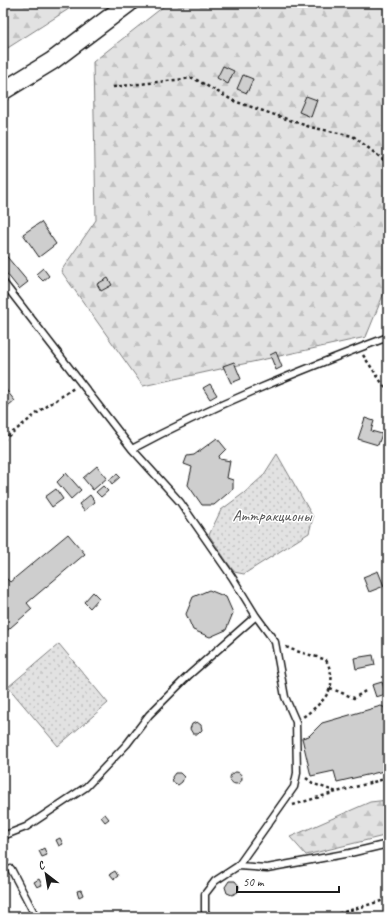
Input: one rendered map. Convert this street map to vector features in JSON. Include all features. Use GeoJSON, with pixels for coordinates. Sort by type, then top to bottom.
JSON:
{"type":"FeatureCollection","features":[{"type":"Feature","properties":{"kind":"street"},"geometry":{"type":"LineString","coordinates":[[3,91],[52,61],[129,3]]}},
{"type":"Feature","properties":{"kind":"lane"},"geometry":{"type":"LineString","coordinates":[[3,282],[132,449],[180,502],[275,642],[285,697],[296,722],[297,773],[294,787],[238,866],[215,882],[205,894],[205,911],[208,917]]}},
{"type":"Feature","properties":{"kind":"lane"},"geometry":{"type":"LineString","coordinates":[[132,449],[215,407],[388,337]]}},
{"type":"Feature","properties":{"kind":"lane"},"geometry":{"type":"LineString","coordinates":[[3,836],[26,827],[86,787],[127,744],[149,715],[189,675],[256,616]]}},
{"type":"Feature","properties":{"kind":"lane"},"geometry":{"type":"LineString","coordinates":[[238,866],[266,868],[350,853],[388,844]]}},
{"type":"Feature","properties":{"kind":"lane"},"geometry":{"type":"LineString","coordinates":[[11,868],[36,917]]}},
{"type":"Feature","properties":{"kind":"path"},"geometry":{"type":"LineString","coordinates":[[113,87],[193,78],[241,103],[310,127],[352,136],[388,162]]}},
{"type":"Feature","properties":{"kind":"path"},"geometry":{"type":"LineString","coordinates":[[359,348],[388,392]]}},
{"type":"Feature","properties":{"kind":"path"},"geometry":{"type":"LineString","coordinates":[[3,440],[40,411],[81,383]]}},
{"type":"Feature","properties":{"kind":"path"},"geometry":{"type":"LineString","coordinates":[[275,642],[296,652],[312,654],[326,660],[332,670],[333,682],[325,698],[310,712],[296,722]]}},
{"type":"Feature","properties":{"kind":"path"},"geometry":{"type":"LineString","coordinates":[[330,688],[354,698],[367,690]]}},
{"type":"Feature","properties":{"kind":"path"},"geometry":{"type":"LineString","coordinates":[[297,773],[314,784],[337,792]]}},
{"type":"Feature","properties":{"kind":"path"},"geometry":{"type":"LineString","coordinates":[[278,809],[388,778]]}},
{"type":"Feature","properties":{"kind":"path"},"geometry":{"type":"LineString","coordinates":[[327,917],[388,899]]}},
{"type":"Feature","properties":{"kind":"green space"},"geometry":{"type":"Polygon","coordinates":[[[3,3],[78,3],[3,51],[3,3]]]}},
{"type":"Feature","properties":{"kind":"green space"},"geometry":{"type":"Polygon","coordinates":[[[168,3],[388,3],[388,283],[366,337],[143,386],[61,271],[96,220],[93,62],[168,3]]]}},
{"type":"Feature","properties":{"kind":"green space","name":"Аттракционы"},"geometry":{"type":"Polygon","coordinates":[[[277,454],[313,517],[309,533],[244,574],[234,572],[209,535],[221,510],[244,493],[263,476],[277,454]]]}},
{"type":"Feature","properties":{"kind":"green space"},"geometry":{"type":"Polygon","coordinates":[[[59,644],[108,703],[58,746],[8,687],[59,644]]]}},
{"type":"Feature","properties":{"kind":"green space"},"geometry":{"type":"Polygon","coordinates":[[[388,800],[388,835],[306,855],[290,837],[370,802],[388,800]]]}},
{"type":"Feature","properties":{"kind":"building"},"geometry":{"type":"Polygon","coordinates":[[[223,66],[234,71],[228,84],[217,78],[223,66]]]}},
{"type":"Feature","properties":{"kind":"building"},"geometry":{"type":"Polygon","coordinates":[[[243,75],[253,79],[247,93],[237,89],[243,75]]]}},
{"type":"Feature","properties":{"kind":"building"},"geometry":{"type":"Polygon","coordinates":[[[306,96],[317,100],[311,117],[299,112],[306,96]]]}},
{"type":"Feature","properties":{"kind":"building"},"geometry":{"type":"Polygon","coordinates":[[[41,222],[56,244],[39,257],[23,234],[41,222]]]}},
{"type":"Feature","properties":{"kind":"building"},"geometry":{"type":"Polygon","coordinates":[[[3,252],[28,282],[19,289],[3,269],[3,252]]]}},
{"type":"Feature","properties":{"kind":"building"},"geometry":{"type":"Polygon","coordinates":[[[43,268],[49,276],[43,281],[36,274],[43,268]]]}},
{"type":"Feature","properties":{"kind":"building"},"geometry":{"type":"Polygon","coordinates":[[[108,278],[112,285],[101,291],[97,284],[108,278]]]}},
{"type":"Feature","properties":{"kind":"building"},"geometry":{"type":"Polygon","coordinates":[[[276,352],[282,367],[276,370],[270,355],[276,352]]]}},
{"type":"Feature","properties":{"kind":"building"},"geometry":{"type":"Polygon","coordinates":[[[234,362],[241,379],[231,383],[223,366],[234,362]]]}},
{"type":"Feature","properties":{"kind":"building"},"geometry":{"type":"Polygon","coordinates":[[[210,384],[217,395],[210,399],[203,388],[210,384]]]}},
{"type":"Feature","properties":{"kind":"building"},"geometry":{"type":"Polygon","coordinates":[[[3,386],[15,401],[3,411],[3,386]]]}},
{"type":"Feature","properties":{"kind":"building"},"geometry":{"type":"Polygon","coordinates":[[[365,418],[374,421],[371,431],[382,434],[378,445],[358,439],[365,418]]]}},
{"type":"Feature","properties":{"kind":"building"},"geometry":{"type":"Polygon","coordinates":[[[217,438],[226,449],[219,456],[220,459],[230,461],[227,478],[233,480],[233,489],[214,505],[202,505],[188,485],[192,467],[184,464],[187,456],[194,455],[217,438]]]}},
{"type":"Feature","properties":{"kind":"building"},"geometry":{"type":"Polygon","coordinates":[[[97,466],[107,478],[93,490],[83,478],[97,466]]]}},
{"type":"Feature","properties":{"kind":"building"},"geometry":{"type":"Polygon","coordinates":[[[66,473],[81,490],[71,499],[57,482],[66,473]]]}},
{"type":"Feature","properties":{"kind":"building"},"geometry":{"type":"Polygon","coordinates":[[[117,474],[120,477],[112,484],[109,480],[117,474]]]}},
{"type":"Feature","properties":{"kind":"building"},"geometry":{"type":"Polygon","coordinates":[[[103,486],[108,491],[101,497],[96,492],[103,486]]]}},
{"type":"Feature","properties":{"kind":"building"},"geometry":{"type":"Polygon","coordinates":[[[56,489],[63,499],[52,507],[45,497],[56,489]]]}},
{"type":"Feature","properties":{"kind":"building"},"geometry":{"type":"Polygon","coordinates":[[[90,495],[95,502],[84,511],[79,504],[90,495]]]}},
{"type":"Feature","properties":{"kind":"building"},"geometry":{"type":"Polygon","coordinates":[[[68,534],[85,554],[27,603],[32,609],[3,634],[3,580],[6,578],[10,582],[68,534]]]}},
{"type":"Feature","properties":{"kind":"building"},"geometry":{"type":"Polygon","coordinates":[[[378,571],[384,586],[369,592],[363,577],[378,571]]]}},
{"type":"Feature","properties":{"kind":"building"},"geometry":{"type":"Polygon","coordinates":[[[209,590],[226,597],[233,613],[226,630],[210,637],[193,630],[186,614],[193,597],[209,590]]]}},
{"type":"Feature","properties":{"kind":"building"},"geometry":{"type":"Polygon","coordinates":[[[93,592],[99,598],[90,608],[84,602],[93,592]]]}},
{"type":"Feature","properties":{"kind":"building"},"geometry":{"type":"Polygon","coordinates":[[[373,655],[375,665],[356,669],[354,658],[373,655]]]}},
{"type":"Feature","properties":{"kind":"building"},"geometry":{"type":"Polygon","coordinates":[[[382,682],[386,694],[376,697],[372,685],[382,682]]]}},
{"type":"Feature","properties":{"kind":"building"},"geometry":{"type":"Polygon","coordinates":[[[381,706],[388,709],[388,770],[337,782],[334,771],[311,776],[302,738],[309,736],[322,723],[381,706]]]}},
{"type":"Feature","properties":{"kind":"building"},"geometry":{"type":"Polygon","coordinates":[[[197,722],[201,725],[202,730],[198,734],[193,734],[190,729],[192,724],[197,722]]]}},
{"type":"Feature","properties":{"kind":"building"},"geometry":{"type":"Polygon","coordinates":[[[234,772],[238,772],[242,778],[238,784],[234,784],[230,780],[230,776],[234,772]]]}},
{"type":"Feature","properties":{"kind":"building"},"geometry":{"type":"Polygon","coordinates":[[[175,773],[180,773],[184,777],[182,782],[178,785],[173,782],[172,777],[175,773]]]}},
{"type":"Feature","properties":{"kind":"building"},"geometry":{"type":"Polygon","coordinates":[[[105,814],[109,819],[105,822],[101,817],[105,814]]]}},
{"type":"Feature","properties":{"kind":"building"},"geometry":{"type":"Polygon","coordinates":[[[60,838],[63,844],[59,846],[56,840],[60,838]]]}},
{"type":"Feature","properties":{"kind":"building"},"geometry":{"type":"Polygon","coordinates":[[[44,848],[47,855],[42,857],[39,851],[44,848]]]}},
{"type":"Feature","properties":{"kind":"building"},"geometry":{"type":"Polygon","coordinates":[[[115,871],[118,876],[114,879],[110,874],[115,871]]]}},
{"type":"Feature","properties":{"kind":"building"},"geometry":{"type":"Polygon","coordinates":[[[39,879],[42,885],[37,887],[34,882],[39,879]]]}},
{"type":"Feature","properties":{"kind":"building"},"geometry":{"type":"Polygon","coordinates":[[[229,881],[235,881],[239,886],[238,892],[232,895],[227,893],[225,887],[229,881]]]}},
{"type":"Feature","properties":{"kind":"building"},"geometry":{"type":"Polygon","coordinates":[[[81,890],[83,895],[79,897],[77,891],[81,890]]]}}]}
